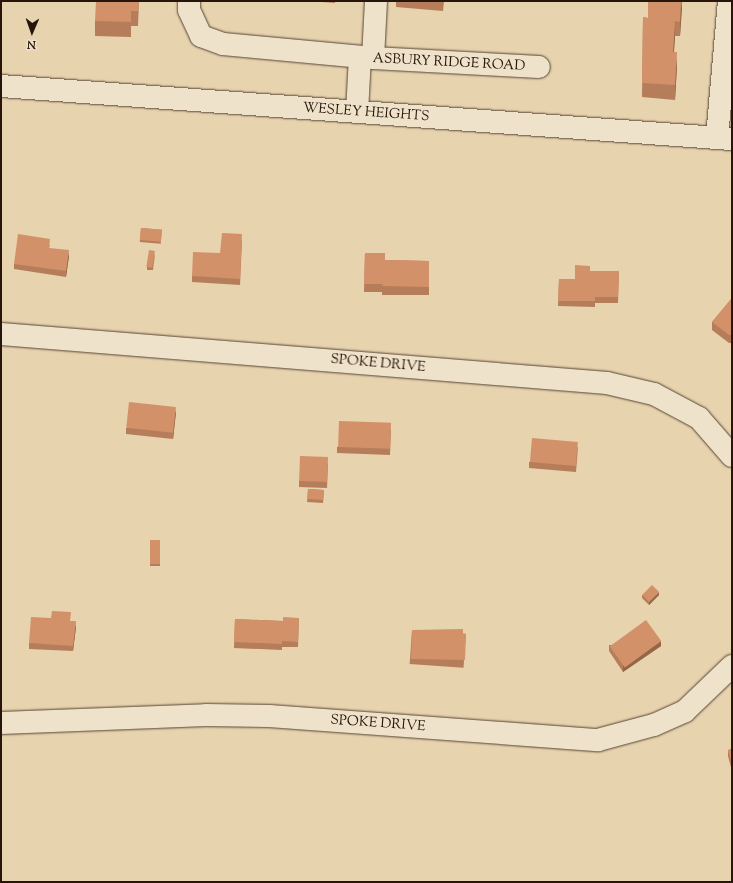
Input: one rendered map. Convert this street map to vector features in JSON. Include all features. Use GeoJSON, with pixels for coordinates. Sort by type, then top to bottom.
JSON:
{"type":"FeatureCollection","features":[{"type":"Feature","properties":{"kind":"street","name":"ASBURY RIDGE ROAD"},"geometry":{"type":"LineString","coordinates":[[189,1],[189,10],[201,36],[223,44],[367,58],[538,68]]}},
{"type":"Feature","properties":{"kind":"street"},"geometry":{"type":"LineString","coordinates":[[367,58],[376,1]]}},
{"type":"Feature","properties":{"kind":"street"},"geometry":{"type":"LineString","coordinates":[[724,139],[729,1]]}},
{"type":"Feature","properties":{"kind":"street","name":"ASBURY RIDGE ROAD"},"geometry":{"type":"LineString","coordinates":[[357,112],[367,58]]}},
{"type":"Feature","properties":{"kind":"street","name":"WESLEY HEIGHTS"},"geometry":{"type":"LineString","coordinates":[[1,86],[724,139]]}},
{"type":"Feature","properties":{"kind":"street","name":"SPOKE DRIVE"},"geometry":{"type":"LineString","coordinates":[[1,334],[607,383],[654,394],[699,418],[732,456]]}},
{"type":"Feature","properties":{"kind":"street","name":"SPOKE DRIVE"},"geometry":{"type":"LineString","coordinates":[[1,723],[206,715],[270,716],[598,740],[654,725],[685,711],[732,666]]}},
{"type":"Feature","properties":{"kind":"building"},"geometry":{"type":"Polygon","coordinates":[[[96,1],[139,1],[138,11],[131,11],[131,22],[95,21],[96,1]]]}},
{"type":"Feature","properties":{"kind":"building"},"geometry":{"type":"Polygon","coordinates":[[[648,1],[681,1],[680,22],[675,21],[673,52],[677,52],[675,85],[642,83],[643,17],[648,18],[648,1]]]}},
{"type":"Feature","properties":{"kind":"building"},"geometry":{"type":"Polygon","coordinates":[[[141,228],[162,230],[161,242],[140,240],[141,228]]]}},
{"type":"Feature","properties":{"kind":"building"},"geometry":{"type":"Polygon","coordinates":[[[222,233],[242,234],[240,279],[192,276],[193,252],[220,253],[222,233]]]}},
{"type":"Feature","properties":{"kind":"building"},"geometry":{"type":"Polygon","coordinates":[[[18,234],[50,239],[49,248],[69,250],[66,271],[14,264],[18,234]]]}},
{"type":"Feature","properties":{"kind":"building"},"geometry":{"type":"Polygon","coordinates":[[[149,250],[155,251],[152,268],[146,267],[149,250]]]}},
{"type":"Feature","properties":{"kind":"building"},"geometry":{"type":"Polygon","coordinates":[[[365,253],[385,253],[385,260],[429,261],[429,287],[364,284],[365,253]]]}},
{"type":"Feature","properties":{"kind":"building"},"geometry":{"type":"Polygon","coordinates":[[[575,265],[590,266],[590,271],[619,271],[618,297],[595,297],[595,301],[558,301],[559,279],[575,279],[575,265]]]}},
{"type":"Feature","properties":{"kind":"building"},"geometry":{"type":"Polygon","coordinates":[[[732,298],[732,335],[729,335],[712,322],[732,298]]]}},
{"type":"Feature","properties":{"kind":"building"},"geometry":{"type":"Polygon","coordinates":[[[129,402],[176,407],[173,433],[126,428],[129,402]]]}},
{"type":"Feature","properties":{"kind":"building"},"geometry":{"type":"Polygon","coordinates":[[[339,421],[391,423],[390,449],[338,447],[339,421]]]}},
{"type":"Feature","properties":{"kind":"building"},"geometry":{"type":"Polygon","coordinates":[[[532,438],[578,442],[576,466],[530,462],[532,438]]]}},
{"type":"Feature","properties":{"kind":"building"},"geometry":{"type":"Polygon","coordinates":[[[300,456],[328,457],[327,482],[299,481],[300,456]]]}},
{"type":"Feature","properties":{"kind":"building"},"geometry":{"type":"Polygon","coordinates":[[[308,489],[324,490],[323,500],[307,499],[308,489]]]}},
{"type":"Feature","properties":{"kind":"building"},"geometry":{"type":"Polygon","coordinates":[[[150,540],[160,540],[160,564],[150,564],[150,540]]]}},
{"type":"Feature","properties":{"kind":"building"},"geometry":{"type":"Polygon","coordinates":[[[652,585],[659,592],[649,602],[642,595],[652,585]]]}},
{"type":"Feature","properties":{"kind":"building"},"geometry":{"type":"Polygon","coordinates":[[[52,611],[71,612],[70,621],[76,621],[73,646],[29,643],[31,617],[51,618],[52,611]]]}},
{"type":"Feature","properties":{"kind":"building"},"geometry":{"type":"Polygon","coordinates":[[[283,617],[299,618],[298,642],[282,641],[282,644],[234,642],[235,619],[283,621],[283,617]]]}},
{"type":"Feature","properties":{"kind":"building"},"geometry":{"type":"Polygon","coordinates":[[[646,620],[661,641],[625,667],[610,646],[646,620]]]}},
{"type":"Feature","properties":{"kind":"building"},"geometry":{"type":"Polygon","coordinates":[[[463,629],[463,634],[466,634],[465,660],[411,659],[412,630],[463,629]]]}},
{"type":"Feature","properties":{"kind":"building"},"geometry":{"type":"Polygon","coordinates":[[[732,749],[732,765],[728,750],[732,749]]]}}]}
